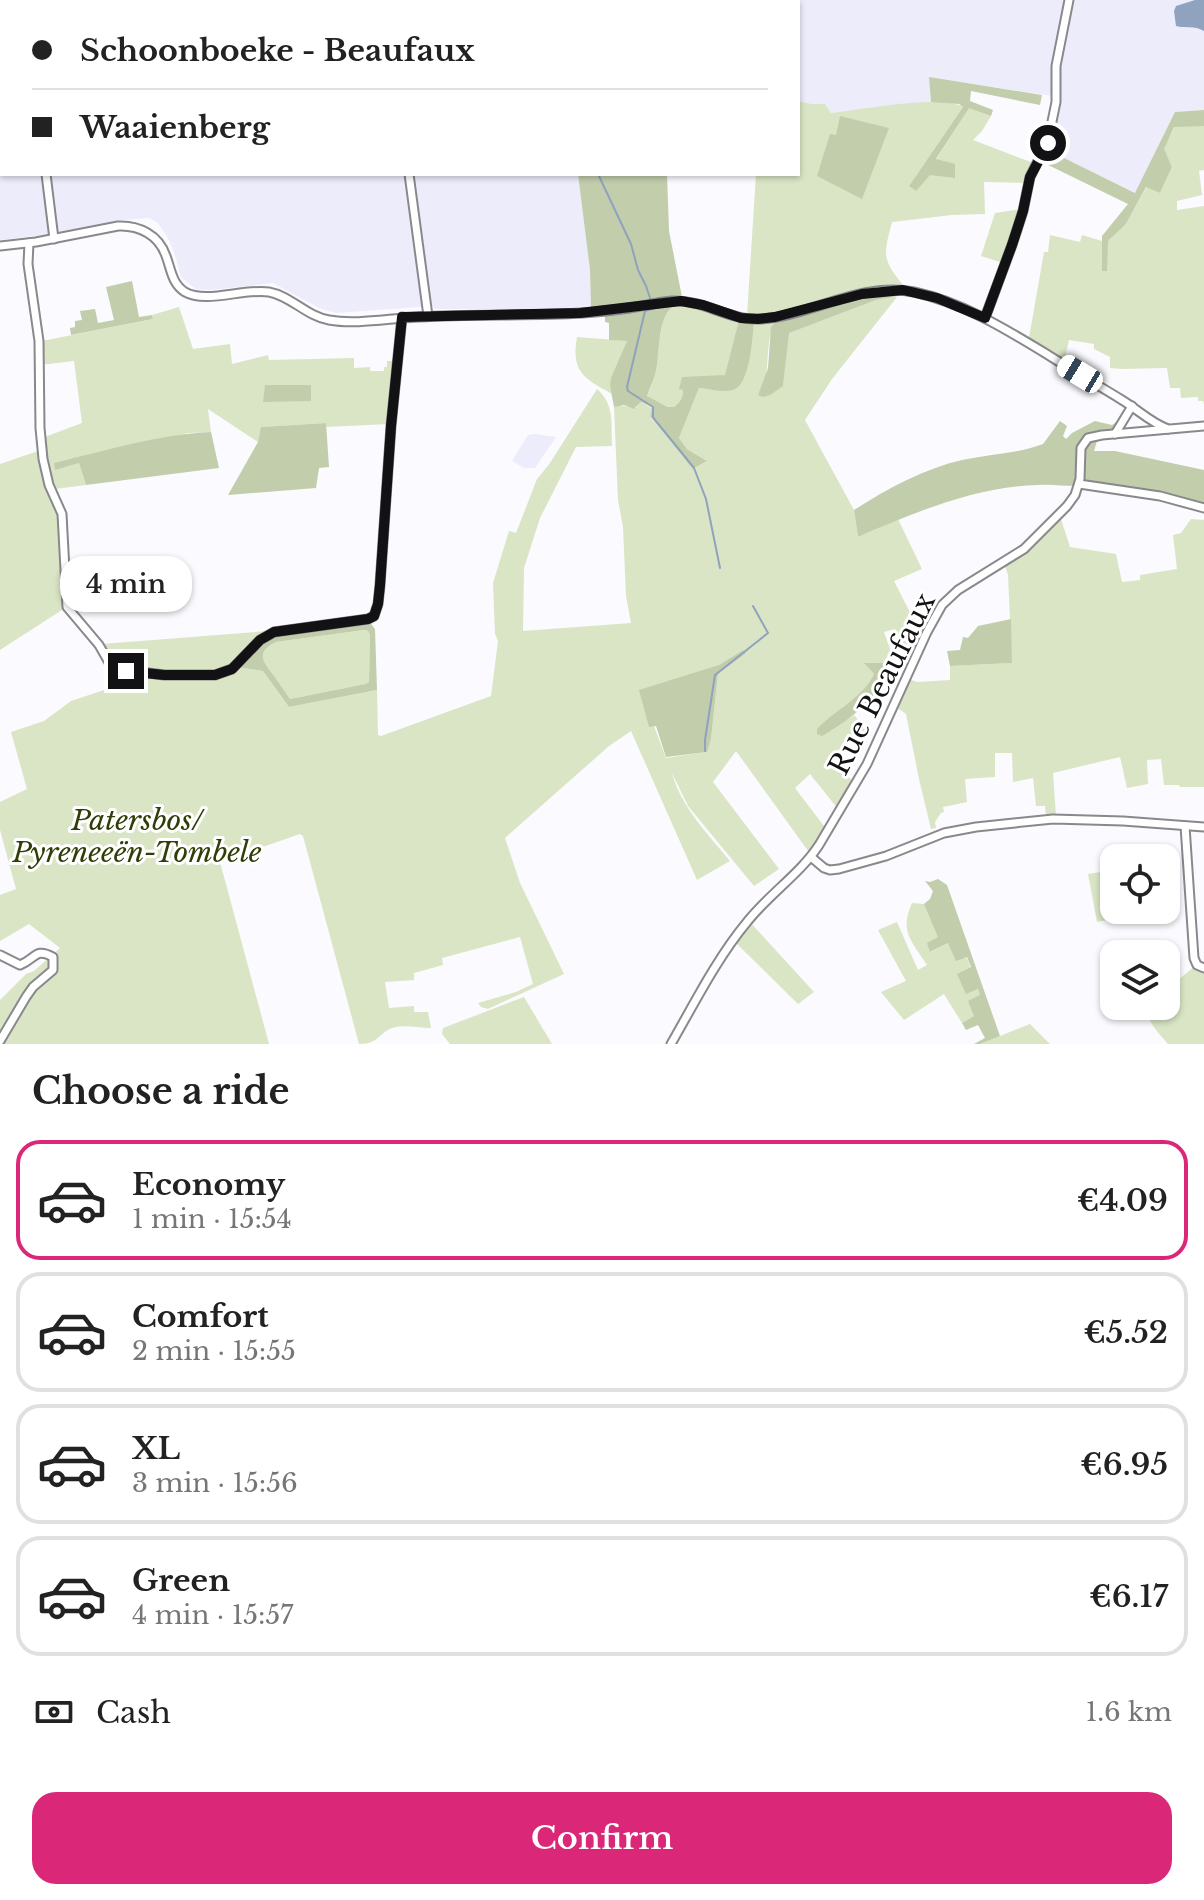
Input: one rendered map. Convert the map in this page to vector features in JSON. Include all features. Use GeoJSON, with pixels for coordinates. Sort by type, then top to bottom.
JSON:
{"type":"FeatureCollection","features":[{"type":"Feature","properties":{"kind":"street"},"geometry":{"type":"LineString","coordinates":[[985,318],[1023,211],[1030,177],[1048,141],[1056,102],[1056,66],[1069,0]]}},
{"type":"Feature","properties":{"kind":"street"},"geometry":{"type":"LineString","coordinates":[[46,176],[54,239]]}},
{"type":"Feature","properties":{"kind":"street"},"geometry":{"type":"LineString","coordinates":[[409,176],[428,316]]}},
{"type":"Feature","properties":{"kind":"street"},"geometry":{"type":"LineString","coordinates":[[0,246],[118,226],[137,228],[156,239],[165,252],[171,276],[187,293],[207,296],[248,291],[272,292],[308,313],[331,321],[580,313],[681,301],[741,318],[758,319],[862,294],[903,290],[937,298],[985,318],[1168,429]]}},
{"type":"Feature","properties":{"kind":"street"},"geometry":{"type":"LineString","coordinates":[[29,243],[28,264],[39,341],[42,450],[46,477],[62,514],[67,607],[99,645],[111,666],[126,671],[215,675],[232,669],[260,640],[274,632],[372,618],[377,609],[380,585],[402,317]]}},
{"type":"Feature","properties":{"kind":"street"},"geometry":{"type":"LineString","coordinates":[[1115,434],[1132,406]]}},
{"type":"Feature","properties":{"kind":"street"},"geometry":{"type":"LineString","coordinates":[[1204,426],[1088,438],[1082,445],[1079,482],[1160,496],[1204,508]]}},
{"type":"Feature","properties":{"kind":"street","name":"Rue Beaufaux"},"geometry":{"type":"LineString","coordinates":[[671,1044],[736,936],[768,898],[811,857],[836,817],[867,764],[942,605],[958,590],[1030,544],[1067,506],[1079,482]]}},
{"type":"Feature","properties":{"kind":"street"},"geometry":{"type":"LineString","coordinates":[[811,857],[824,868],[839,869],[874,860],[944,833],[1053,819],[1204,827]]}},
{"type":"Feature","properties":{"kind":"street"},"geometry":{"type":"LineString","coordinates":[[1185,826],[1194,958],[1197,965],[1204,968]]}},
{"type":"Feature","properties":{"kind":"street"},"geometry":{"type":"LineString","coordinates":[[0,955],[20,965],[44,952],[53,957],[54,965],[51,972],[33,987],[0,1041]]}},
{"type":"Feature","properties":{"kind":"shaded area"},"geometry":{"type":"Polygon","coordinates":[[[800,0],[1204,0],[1204,110],[1175,112],[1136,193],[1048,150],[1052,143],[1059,99],[1054,96],[930,78],[931,102],[831,113],[824,104],[800,101],[800,0]]]}},
{"type":"Feature","properties":{"kind":"shaded area"},"geometry":{"type":"Polygon","coordinates":[[[0,176],[578,176],[590,270],[591,309],[435,309],[432,306],[336,313],[319,308],[273,283],[196,289],[181,277],[168,238],[158,223],[149,218],[0,240],[0,176]]]}},
{"type":"Feature","properties":{"kind":"shaded area"},"geometry":{"type":"Polygon","coordinates":[[[528,435],[556,437],[535,468],[524,468],[512,461],[528,435]]]}},
{"type":"Feature","properties":{"kind":"green space"},"geometry":{"type":"Polygon","coordinates":[[[929,77],[1042,95],[1040,105],[971,91],[970,101],[993,110],[991,116],[969,108],[936,159],[955,164],[955,178],[930,175],[916,191],[909,186],[963,107],[931,102],[929,77]]]}},
{"type":"Feature","properties":{"kind":"green space"},"geometry":{"type":"Polygon","coordinates":[[[800,101],[825,104],[831,113],[920,102],[953,103],[963,107],[909,186],[936,160],[969,107],[991,116],[973,140],[1036,164],[1027,183],[984,182],[985,214],[892,222],[886,257],[905,287],[827,300],[766,316],[747,316],[756,176],[800,176],[800,101]]]}},
{"type":"Feature","properties":{"kind":"green space"},"geometry":{"type":"Polygon","coordinates":[[[1204,110],[1204,126],[1174,127],[1164,149],[1172,167],[1160,193],[1146,187],[1126,224],[1108,241],[1107,271],[1102,271],[1102,236],[1128,204],[1042,162],[1048,150],[1135,193],[1175,112],[1204,110]]]}},
{"type":"Feature","properties":{"kind":"green space"},"geometry":{"type":"Polygon","coordinates":[[[840,116],[889,128],[862,199],[817,176],[830,134],[836,135],[840,116]]]}},
{"type":"Feature","properties":{"kind":"green space"},"geometry":{"type":"Polygon","coordinates":[[[1175,126],[1204,126],[1204,170],[1199,171],[1202,195],[1177,201],[1177,210],[1204,206],[1204,404],[1198,401],[1198,397],[1181,398],[1180,388],[1170,388],[1167,368],[1110,368],[1110,357],[1094,349],[1094,344],[1069,340],[1064,362],[1029,338],[1044,252],[1048,252],[1050,235],[1080,242],[1082,235],[1102,241],[1102,270],[1108,241],[1126,224],[1147,186],[1160,193],[1172,167],[1163,149],[1175,126]]]}},
{"type":"Feature","properties":{"kind":"green space"},"geometry":{"type":"Polygon","coordinates":[[[578,176],[667,176],[669,231],[682,297],[591,309],[590,270],[578,176]]]}},
{"type":"Feature","properties":{"kind":"green space"},"geometry":{"type":"Polygon","coordinates":[[[1021,209],[1003,263],[981,256],[995,213],[1021,209]]]}},
{"type":"Feature","properties":{"kind":"green space"},"geometry":{"type":"Polygon","coordinates":[[[132,281],[139,317],[152,315],[153,319],[71,335],[70,328],[75,327],[75,321],[82,320],[80,311],[95,309],[98,323],[114,320],[106,287],[132,281]]]}},
{"type":"Feature","properties":{"kind":"green space"},"geometry":{"type":"Polygon","coordinates":[[[891,292],[908,294],[876,300],[789,333],[783,386],[770,395],[758,395],[768,368],[771,327],[776,321],[867,295],[891,292]]]}},
{"type":"Feature","properties":{"kind":"green space","name":"Patersbos/ Pyreneeën-Tombele"},"geometry":{"type":"Polygon","coordinates":[[[897,297],[832,379],[805,420],[854,510],[858,537],[898,519],[922,569],[894,581],[923,638],[912,659],[903,648],[895,629],[884,632],[895,663],[865,664],[874,674],[869,683],[817,729],[831,731],[854,715],[866,730],[833,758],[854,783],[838,809],[810,774],[795,788],[827,830],[811,855],[736,751],[713,782],[779,869],[754,886],[688,806],[672,773],[689,809],[730,861],[697,880],[631,731],[609,746],[505,838],[520,883],[564,974],[488,1009],[478,1003],[533,984],[520,937],[442,958],[443,965],[414,973],[414,980],[385,982],[389,1008],[414,1006],[414,1012],[428,1012],[431,1028],[396,1027],[372,1042],[359,1044],[300,834],[220,862],[269,1044],[0,1044],[0,1000],[26,974],[34,971],[60,948],[29,924],[0,941],[0,895],[16,889],[0,830],[0,802],[27,789],[11,732],[44,721],[71,701],[104,690],[117,671],[196,679],[225,674],[237,667],[263,671],[289,707],[377,690],[378,735],[381,736],[491,696],[498,641],[493,583],[509,531],[516,533],[537,479],[597,389],[609,408],[612,446],[576,447],[540,518],[524,568],[523,631],[631,623],[618,500],[614,407],[636,408],[641,402],[652,408],[650,418],[694,469],[707,461],[687,449],[679,438],[699,388],[725,391],[747,368],[754,323],[776,321],[769,342],[765,382],[783,386],[788,333],[876,300],[897,297]],[[743,650],[719,665],[654,726],[666,758],[706,752],[711,739],[718,674],[745,653],[743,650]]]}},
{"type":"Feature","properties":{"kind":"green space"},"geometry":{"type":"Polygon","coordinates":[[[676,303],[690,304],[739,320],[726,375],[683,390],[679,402],[669,407],[647,397],[656,371],[662,325],[676,303]]]}},
{"type":"Feature","properties":{"kind":"green space"},"geometry":{"type":"Polygon","coordinates":[[[676,303],[662,325],[656,371],[647,396],[668,407],[674,407],[682,398],[683,390],[679,389],[682,377],[725,375],[739,320],[754,323],[747,371],[739,386],[725,391],[699,388],[679,438],[687,449],[707,461],[693,469],[650,417],[652,407],[641,402],[634,409],[624,405],[614,407],[610,386],[627,341],[609,340],[609,323],[605,322],[605,314],[676,303]]]}},
{"type":"Feature","properties":{"kind":"green space"},"geometry":{"type":"Polygon","coordinates":[[[179,307],[193,349],[230,344],[232,364],[268,355],[269,360],[354,358],[354,368],[370,367],[370,371],[384,371],[387,361],[395,361],[389,424],[326,427],[326,423],[262,427],[258,442],[208,409],[211,432],[188,433],[87,455],[56,469],[79,463],[86,485],[55,489],[42,438],[82,423],[74,361],[40,365],[42,341],[153,319],[152,315],[179,307]]]}},
{"type":"Feature","properties":{"kind":"green space"},"geometry":{"type":"Polygon","coordinates":[[[577,337],[627,341],[610,386],[612,394],[581,372],[576,358],[577,337]]]}},
{"type":"Feature","properties":{"kind":"green space"},"geometry":{"type":"Polygon","coordinates":[[[265,385],[311,385],[311,401],[263,402],[265,385]]]}},
{"type":"Feature","properties":{"kind":"green space"},"geometry":{"type":"Polygon","coordinates":[[[1060,421],[1067,426],[1063,436],[1066,439],[1095,421],[1112,425],[1120,422],[1114,431],[1093,434],[1081,441],[1078,446],[1076,486],[1043,485],[992,490],[923,510],[858,537],[854,510],[879,495],[919,474],[948,464],[1043,444],[1060,421]]]}},
{"type":"Feature","properties":{"kind":"green space"},"geometry":{"type":"Polygon","coordinates":[[[326,423],[329,467],[319,468],[316,488],[228,495],[258,442],[261,427],[326,423]]]}},
{"type":"Feature","properties":{"kind":"green space"},"geometry":{"type":"Polygon","coordinates":[[[211,432],[219,468],[86,485],[79,463],[55,470],[54,463],[112,448],[211,432]]]}},
{"type":"Feature","properties":{"kind":"green space"},"geometry":{"type":"Polygon","coordinates":[[[1093,440],[1097,441],[1094,451],[1115,451],[1204,470],[1204,504],[1165,493],[1082,480],[1083,452],[1093,440]]]}},
{"type":"Feature","properties":{"kind":"green space"},"geometry":{"type":"Polygon","coordinates":[[[41,450],[59,511],[65,608],[0,650],[0,464],[41,450]]]}},
{"type":"Feature","properties":{"kind":"green space"},"geometry":{"type":"Polygon","coordinates":[[[1061,519],[1070,547],[1116,554],[1122,582],[1140,580],[1140,575],[1177,569],[1173,535],[1181,533],[1191,519],[1204,520],[1204,787],[1164,785],[1161,759],[1147,760],[1148,784],[1127,788],[1120,757],[1053,773],[1056,816],[1046,817],[1045,806],[1036,806],[1033,778],[1013,782],[1012,753],[995,753],[995,777],[965,779],[967,802],[943,807],[944,812],[935,822],[936,828],[931,829],[906,714],[896,707],[908,679],[918,682],[950,680],[950,666],[1012,663],[1005,566],[1033,546],[1061,519]]]}},
{"type":"Feature","properties":{"kind":"green space"},"geometry":{"type":"Polygon","coordinates":[[[1011,619],[1012,663],[950,666],[947,651],[960,650],[963,637],[968,638],[978,626],[1011,619]]]}},
{"type":"Feature","properties":{"kind":"green space"},"geometry":{"type":"Polygon","coordinates":[[[369,621],[375,629],[377,690],[289,707],[263,671],[237,667],[270,636],[369,621]],[[368,631],[276,642],[265,650],[263,658],[290,699],[365,684],[369,682],[368,631]]]}},
{"type":"Feature","properties":{"kind":"green space"},"geometry":{"type":"Polygon","coordinates":[[[364,630],[370,635],[369,682],[365,684],[290,699],[263,658],[265,650],[276,642],[364,630]]]}},
{"type":"Feature","properties":{"kind":"green space"},"geometry":{"type":"Polygon","coordinates":[[[268,631],[231,666],[208,672],[117,667],[102,644],[268,631]]]}},
{"type":"Feature","properties":{"kind":"green space"},"geometry":{"type":"Polygon","coordinates":[[[743,650],[746,653],[718,674],[707,752],[666,757],[656,726],[649,727],[639,690],[719,665],[743,650]]]}},
{"type":"Feature","properties":{"kind":"green space"},"geometry":{"type":"Polygon","coordinates":[[[864,663],[895,663],[895,667],[854,714],[822,736],[817,734],[817,729],[824,722],[869,683],[874,674],[864,663]]]}},
{"type":"Feature","properties":{"kind":"green space"},"geometry":{"type":"Polygon","coordinates":[[[1100,872],[1100,921],[1097,922],[1088,874],[1100,872]]]}},
{"type":"Feature","properties":{"kind":"green space"},"geometry":{"type":"Polygon","coordinates":[[[938,879],[947,885],[1000,1036],[980,1044],[974,1044],[985,1038],[978,1025],[966,1030],[962,1023],[974,1016],[968,1001],[980,995],[978,989],[966,994],[957,974],[971,967],[967,957],[956,961],[948,943],[930,952],[927,943],[938,937],[924,904],[933,891],[925,881],[938,879]]]}},
{"type":"Feature","properties":{"kind":"green space"},"geometry":{"type":"Polygon","coordinates":[[[912,903],[924,904],[939,937],[931,952],[948,943],[967,959],[970,975],[966,993],[978,989],[981,996],[974,1016],[962,1023],[944,994],[904,1020],[881,992],[906,981],[878,930],[897,922],[918,970],[927,965],[907,929],[912,903]]]}},
{"type":"Feature","properties":{"kind":"green space"},"geometry":{"type":"Polygon","coordinates":[[[749,921],[814,992],[798,1004],[735,942],[749,921]]]}},
{"type":"Feature","properties":{"kind":"green space"},"geometry":{"type":"Polygon","coordinates":[[[1195,966],[1204,970],[1204,1044],[1168,1044],[1151,1022],[1180,1020],[1180,978],[1195,966]]]}},
{"type":"Feature","properties":{"kind":"green space"},"geometry":{"type":"Polygon","coordinates":[[[524,997],[552,1044],[450,1044],[442,1034],[443,1028],[524,997]]]}},
{"type":"Feature","properties":{"kind":"green space"},"geometry":{"type":"Polygon","coordinates":[[[1030,1024],[1050,1044],[980,1044],[1030,1024]]]}},
{"type":"Feature","properties":{"kind":"water"},"geometry":{"type":"Polygon","coordinates":[[[1204,0],[1204,31],[1176,26],[1176,6],[1204,0]]]}},
{"type":"Feature","properties":{"kind":"waterway"},"geometry":{"type":"LineString","coordinates":[[599,176],[631,244],[651,301]]}},
{"type":"Feature","properties":{"kind":"waterway"},"geometry":{"type":"LineString","coordinates":[[656,305],[645,311],[627,387],[628,391],[653,407],[655,420],[694,468],[706,499],[720,568]]}},
{"type":"Feature","properties":{"kind":"waterway"},"geometry":{"type":"LineString","coordinates":[[705,751],[715,675],[768,633],[753,606]]}},
{"type":"Feature","properties":{"kind":"route"},"geometry":{"type":"LineString","coordinates":[[126,671],[215,675],[232,669],[260,640],[274,632],[374,616],[380,585],[402,317],[580,313],[681,301],[741,318],[758,319],[862,294],[903,290],[937,298],[985,318],[1023,211],[1030,177],[1048,143]]}}]}
